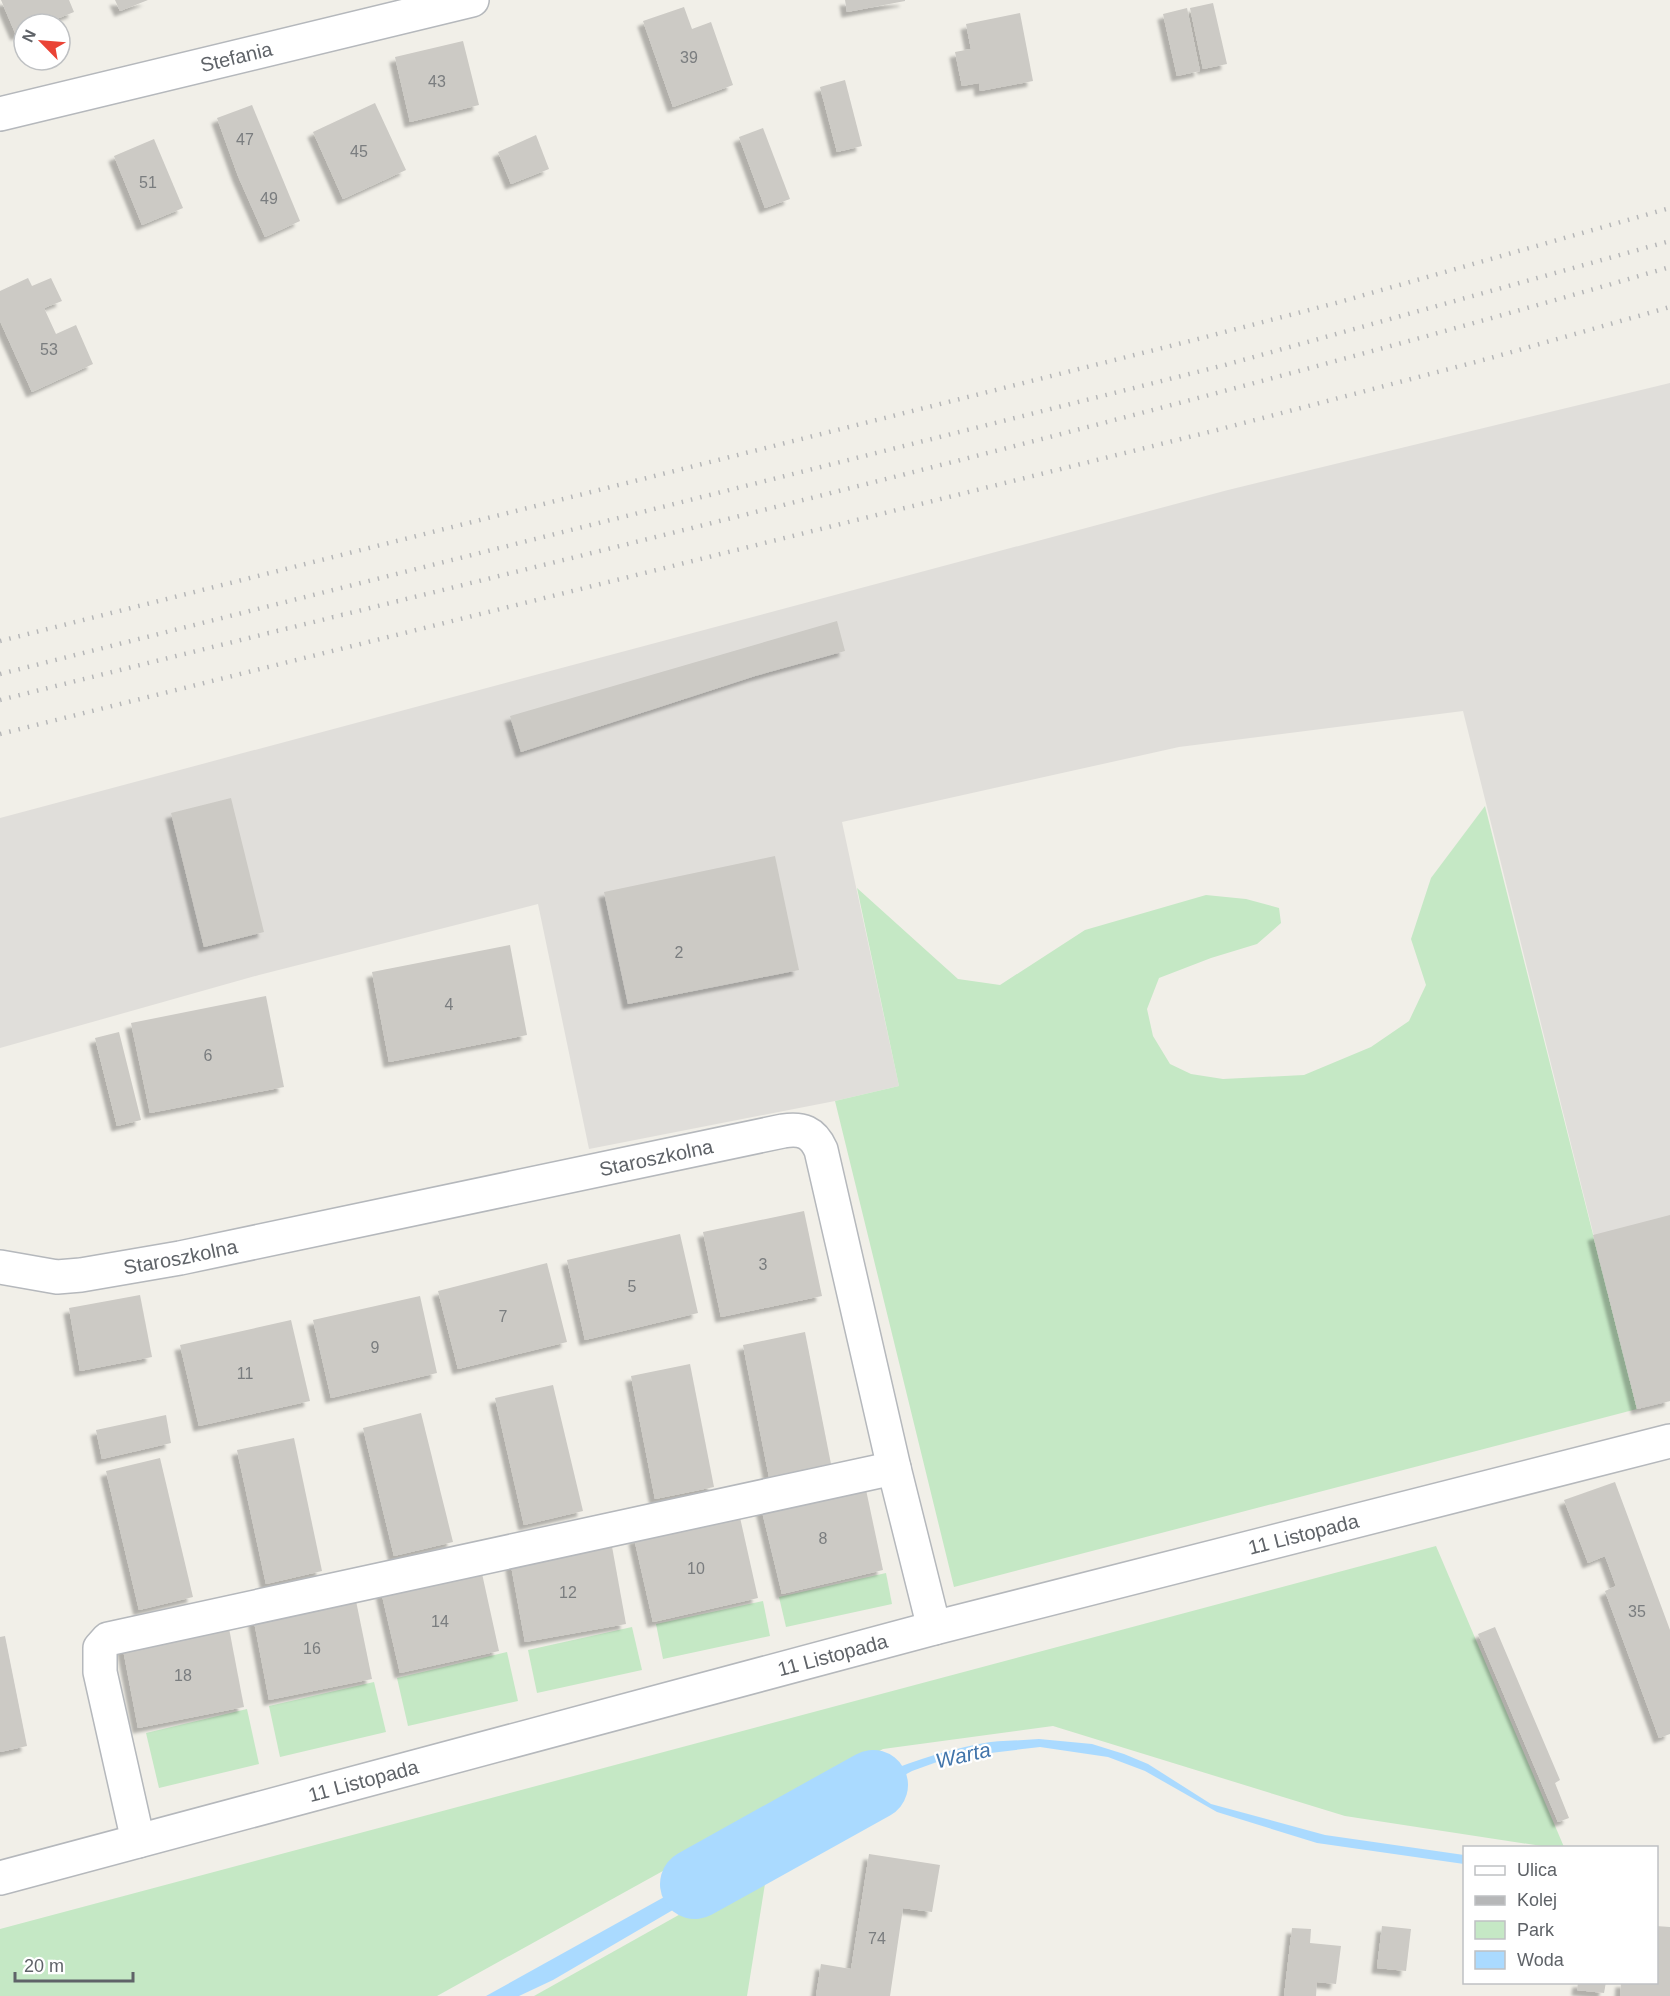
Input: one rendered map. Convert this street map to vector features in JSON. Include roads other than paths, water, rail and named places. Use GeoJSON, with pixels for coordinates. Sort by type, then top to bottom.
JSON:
{"type":"FeatureCollection","features":[{"type":"Feature","properties":{"kind":"street","name":"Stefania"},"geometry":{"type":"LineString","coordinates":[[0,114],[472,0]]}},
{"type":"Feature","properties":{"kind":"street","name":"Staroszkolna"},"geometry":{"type":"LineString","coordinates":[[0,1268],[49,1276],[81,1275],[180,1258],[783,1131],[795,1129],[806,1131],[816,1139],[821,1149],[894,1468],[934,1628]]}},
{"type":"Feature","properties":{"kind":"street","name":"11 Listopada"},"geometry":{"type":"LineString","coordinates":[[0,1878],[934,1628],[1670,1441]]}},
{"type":"Feature","properties":{"kind":"street"},"geometry":{"type":"LineString","coordinates":[[138,1841],[100,1672],[100,1648],[108,1640],[894,1468]]}},
{"type":"Feature","properties":{"kind":"water"},"geometry":{"type":"Polygon","coordinates":[[[1039,1739],[1092,1744],[1148,1764],[1211,1804],[1325,1835],[1463,1855],[1463,1864],[1317,1843],[1217,1812],[1145,1771],[1108,1757],[1040,1747],[948,1758],[912,1771],[792,1836],[784,1823],[854,1786],[903,1765],[954,1750],[1001,1741],[1039,1739]]]}},
{"type":"Feature","properties":{"kind":"water"},"geometry":{"type":"Polygon","coordinates":[[[774,1830],[784,1845],[553,1980],[519,1996],[486,1996],[684,1886],[706,1866],[706,1855],[721,1858],[774,1830]]]}},
{"type":"Feature","properties":{"kind":"waterway","name":"Warta"},"geometry":{"type":"LineString","coordinates":[[695,1884],[873,1785]]}},
{"type":"Feature","properties":{"kind":"railway"},"geometry":{"type":"LineString","coordinates":[[0,641],[1194,340],[1336,303],[1670,208]]}},
{"type":"Feature","properties":{"kind":"railway"},"geometry":{"type":"LineString","coordinates":[[0,674],[1225,365],[1670,241]]}},
{"type":"Feature","properties":{"kind":"railway"},"geometry":{"type":"LineString","coordinates":[[0,700],[1046,438],[1255,383],[1670,267]]}},
{"type":"Feature","properties":{"kind":"railway"},"geometry":{"type":"LineString","coordinates":[[0,734],[1217,430],[1487,359],[1670,307]]}}]}
